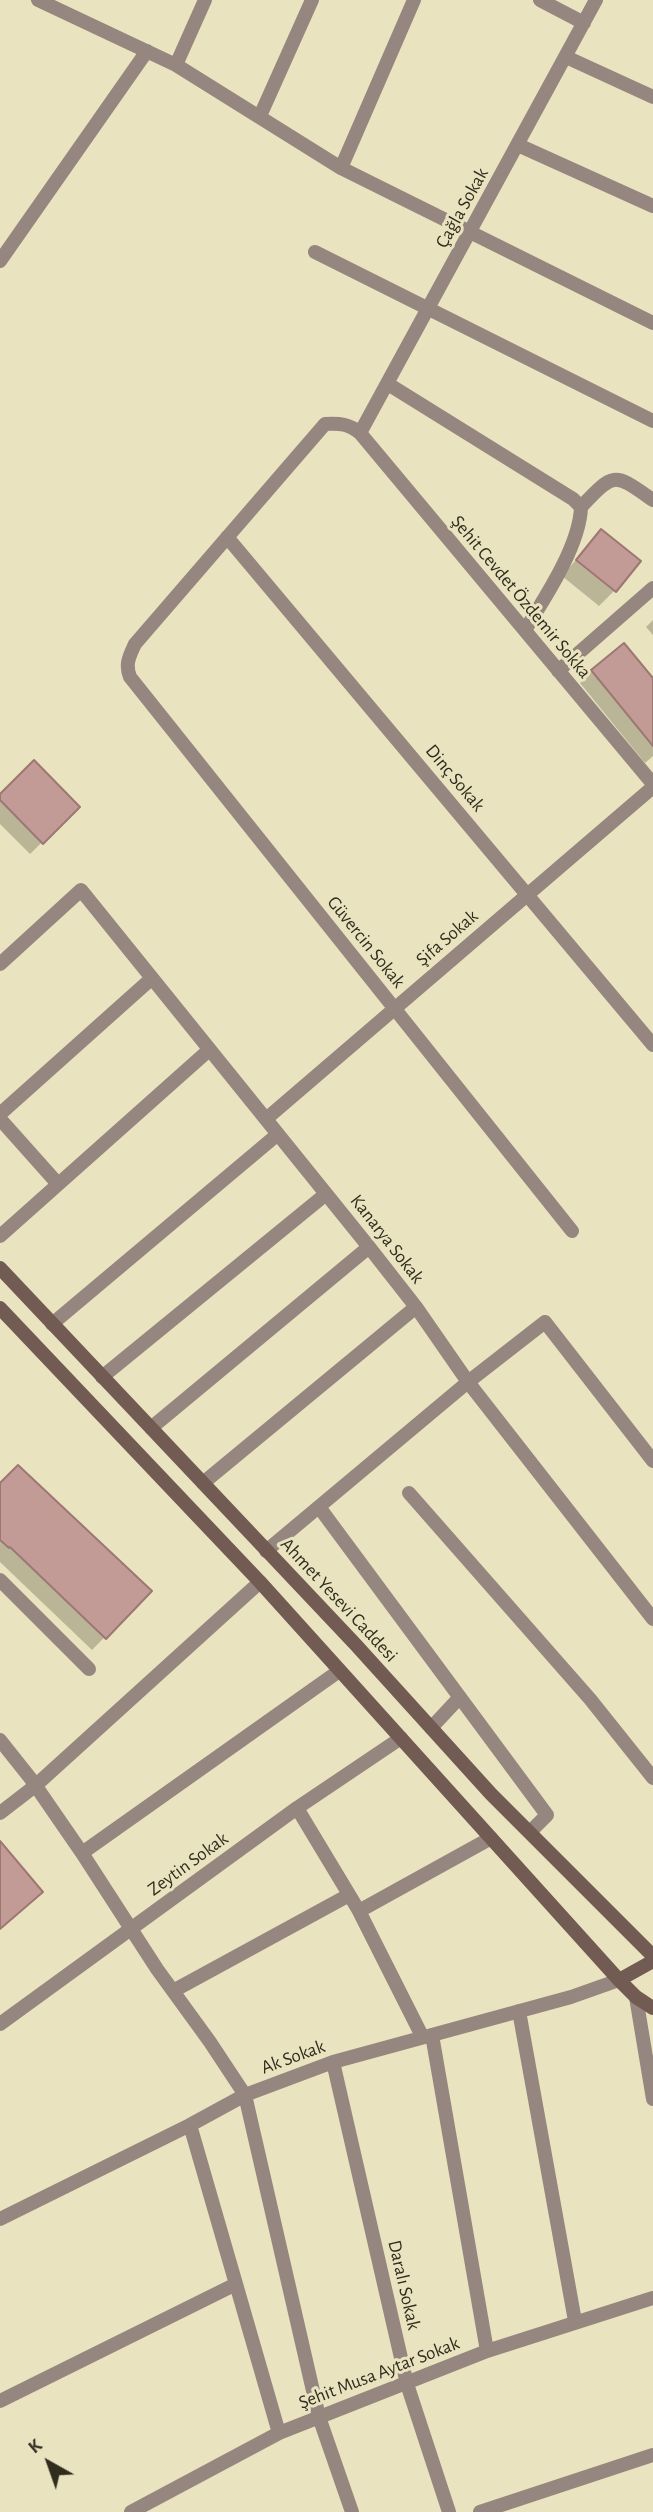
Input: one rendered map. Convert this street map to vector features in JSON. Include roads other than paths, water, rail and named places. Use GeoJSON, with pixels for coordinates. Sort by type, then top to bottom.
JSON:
{"type":"FeatureCollection","features":[{"type":"Feature","properties":{"kind":"main road","name":"Ahmet Yesevi Caddesi"},"geometry":{"type":"LineString","coordinates":[[0,1268],[491,1794],[653,1956]]}},
{"type":"Feature","properties":{"kind":"main road"},"geometry":{"type":"LineString","coordinates":[[0,1308],[260,1582],[619,1980],[636,1997],[653,2008]]}},
{"type":"Feature","properties":{"kind":"main road"},"geometry":{"type":"LineString","coordinates":[[619,1980],[653,1961]]}},
{"type":"Feature","properties":{"kind":"street"},"geometry":{"type":"LineString","coordinates":[[38,0],[176,65],[341,167],[653,323]]}},
{"type":"Feature","properties":{"kind":"street"},"geometry":{"type":"LineString","coordinates":[[176,65],[205,0]]}},
{"type":"Feature","properties":{"kind":"street"},"geometry":{"type":"LineString","coordinates":[[260,116],[312,0]]}},
{"type":"Feature","properties":{"kind":"street"},"geometry":{"type":"LineString","coordinates":[[341,167],[414,0]]}},
{"type":"Feature","properties":{"kind":"street"},"geometry":{"type":"LineString","coordinates":[[540,0],[584,23]]}},
{"type":"Feature","properties":{"kind":"street","name":"Çağla Sokak"},"geometry":{"type":"LineString","coordinates":[[360,433],[596,0]]}},
{"type":"Feature","properties":{"kind":"street"},"geometry":{"type":"LineString","coordinates":[[0,261],[146,51]]}},
{"type":"Feature","properties":{"kind":"street"},"geometry":{"type":"LineString","coordinates":[[566,57],[653,97]]}},
{"type":"Feature","properties":{"kind":"street"},"geometry":{"type":"LineString","coordinates":[[518,145],[653,206]]}},
{"type":"Feature","properties":{"kind":"street"},"geometry":{"type":"LineString","coordinates":[[315,252],[653,421]]}},
{"type":"Feature","properties":{"kind":"street"},"geometry":{"type":"LineString","coordinates":[[388,384],[498,450],[581,507]]}},
{"type":"Feature","properties":{"kind":"street"},"geometry":{"type":"LineString","coordinates":[[228,537],[325,424],[352,426],[360,433]]}},
{"type":"Feature","properties":{"kind":"street","name":"Şehit Cevdet Özdemir Sokka"},"geometry":{"type":"LineString","coordinates":[[360,433],[653,785]]}},
{"type":"Feature","properties":{"kind":"street"},"geometry":{"type":"LineString","coordinates":[[524,630],[570,549],[581,507],[598,489],[611,480],[624,480],[653,500]]}},
{"type":"Feature","properties":{"kind":"street","name":"Güvercin Sokak"},"geometry":{"type":"LineString","coordinates":[[228,537],[135,644],[126,668],[130,677],[572,1231]]}},
{"type":"Feature","properties":{"kind":"street","name":"Dinç Sokak"},"geometry":{"type":"LineString","coordinates":[[228,537],[653,1045]]}},
{"type":"Feature","properties":{"kind":"street"},"geometry":{"type":"LineString","coordinates":[[558,671],[653,588]]}},
{"type":"Feature","properties":{"kind":"street","name":"Şifa Sokak"},"geometry":{"type":"LineString","coordinates":[[265,1119],[653,785]]}},
{"type":"Feature","properties":{"kind":"street","name":"Kanarya Sokak"},"geometry":{"type":"LineString","coordinates":[[2,959],[81,890],[369,1247],[416,1307],[468,1382],[653,1619]]}},
{"type":"Feature","properties":{"kind":"street"},"geometry":{"type":"LineString","coordinates":[[0,1114],[151,979]]}},
{"type":"Feature","properties":{"kind":"street"},"geometry":{"type":"LineString","coordinates":[[0,1236],[209,1050]]}},
{"type":"Feature","properties":{"kind":"street"},"geometry":{"type":"LineString","coordinates":[[0,1119],[58,1184]]}},
{"type":"Feature","properties":{"kind":"street"},"geometry":{"type":"LineString","coordinates":[[52,1324],[278,1134]]}},
{"type":"Feature","properties":{"kind":"street"},"geometry":{"type":"LineString","coordinates":[[102,1377],[326,1194]]}},
{"type":"Feature","properties":{"kind":"street"},"geometry":{"type":"LineString","coordinates":[[151,1428],[369,1247]]}},
{"type":"Feature","properties":{"kind":"street"},"geometry":{"type":"LineString","coordinates":[[203,1483],[416,1307]]}},
{"type":"Feature","properties":{"kind":"street"},"geometry":{"type":"LineString","coordinates":[[266,1551],[468,1382],[545,1322],[653,1461]]}},
{"type":"Feature","properties":{"kind":"street"},"geometry":{"type":"LineString","coordinates":[[409,1493],[590,1699],[653,1778]]}},
{"type":"Feature","properties":{"kind":"street"},"geometry":{"type":"LineString","coordinates":[[319,1507],[547,1815],[530,1832]]}},
{"type":"Feature","properties":{"kind":"street"},"geometry":{"type":"LineString","coordinates":[[0,1813],[36,1786],[260,1582]]}},
{"type":"Feature","properties":{"kind":"street"},"geometry":{"type":"LineString","coordinates":[[2,1587],[89,1669]]}},
{"type":"Feature","properties":{"kind":"street"},"geometry":{"type":"LineString","coordinates":[[82,1853],[339,1671]]}},
{"type":"Feature","properties":{"kind":"street"},"geometry":{"type":"LineString","coordinates":[[431,1728],[460,1696]]}},
{"type":"Feature","properties":{"kind":"street","name":"Zeytin Sokak"},"geometry":{"type":"LineString","coordinates":[[0,2024],[297,1808],[401,1738]]}},
{"type":"Feature","properties":{"kind":"street"},"geometry":{"type":"LineString","coordinates":[[0,1740],[36,1786],[245,2095],[319,2417],[352,2512]]}},
{"type":"Feature","properties":{"kind":"street"},"geometry":{"type":"LineString","coordinates":[[297,1808],[359,1911],[427,2036],[487,2351]]}},
{"type":"Feature","properties":{"kind":"street"},"geometry":{"type":"LineString","coordinates":[[359,1911],[491,1838]]}},
{"type":"Feature","properties":{"kind":"street"},"geometry":{"type":"LineString","coordinates":[[173,1991],[349,1895]]}},
{"type":"Feature","properties":{"kind":"street","name":"Ak Sokak"},"geometry":{"type":"LineString","coordinates":[[0,2219],[245,2095],[333,2062],[571,1997],[619,1980]]}},
{"type":"Feature","properties":{"kind":"street"},"geometry":{"type":"LineString","coordinates":[[636,1997],[653,2099]]}},
{"type":"Feature","properties":{"kind":"street"},"geometry":{"type":"LineString","coordinates":[[519,2011],[575,2321]]}},
{"type":"Feature","properties":{"kind":"street","name":"Daralı Sokak"},"geometry":{"type":"LineString","coordinates":[[333,2062],[407,2384],[449,2512]]}},
{"type":"Feature","properties":{"kind":"street"},"geometry":{"type":"LineString","coordinates":[[190,2125],[279,2433]]}},
{"type":"Feature","properties":{"kind":"street"},"geometry":{"type":"LineString","coordinates":[[0,2401],[236,2284]]}},
{"type":"Feature","properties":{"kind":"street","name":"Şehit Musa Aytar Sokak"},"geometry":{"type":"LineString","coordinates":[[131,2512],[279,2433],[487,2351],[653,2298]]}},
{"type":"Feature","properties":{"kind":"street"},"geometry":{"type":"LineString","coordinates":[[480,2512],[653,2455]]}}]}
